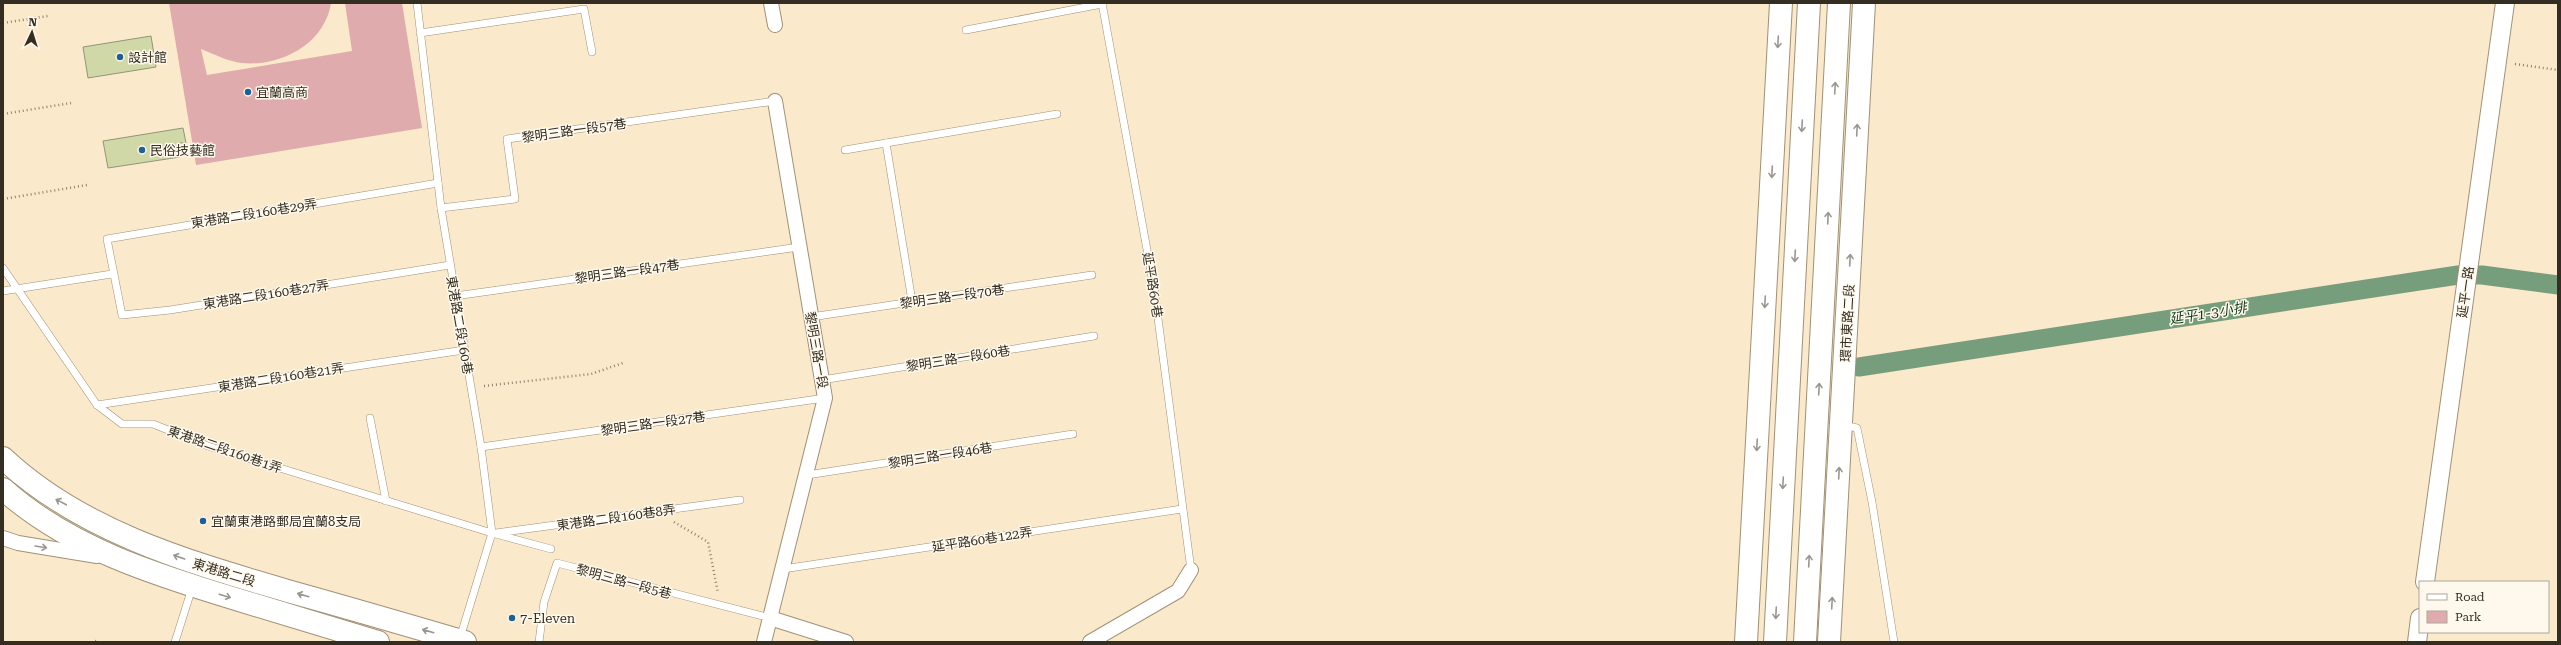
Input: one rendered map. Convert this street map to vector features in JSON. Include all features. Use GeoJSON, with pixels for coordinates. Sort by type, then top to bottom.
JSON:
{"type":"FeatureCollection","features":[{"type":"Feature","properties":{"kind":"main road"},"geometry":{"type":"LineString","coordinates":[[1746,642],[1781,3]]}},
{"type":"Feature","properties":{"kind":"main road"},"geometry":{"type":"LineString","coordinates":[[1775,642],[1809,3]]}},
{"type":"Feature","properties":{"kind":"main road","name":"環市東路二段"},"geometry":{"type":"LineString","coordinates":[[1805,642],[1839,3]]}},
{"type":"Feature","properties":{"kind":"main road","name":"環市東路二段"},"geometry":{"type":"LineString","coordinates":[[1829,642],[1864,3]]}},
{"type":"Feature","properties":{"kind":"main road"},"geometry":{"type":"LineString","coordinates":[[1758,420],[1841,425]]}},
{"type":"Feature","properties":{"kind":"main road","name":"東港路二段"},"geometry":{"type":"LineString","coordinates":[[3,458],[50,496],[136,542],[214,569],[462,641]]}},
{"type":"Feature","properties":{"kind":"main road","name":"東港路二段"},"geometry":{"type":"LineString","coordinates":[[3,489],[16,500],[60,530],[116,559],[192,586],[378,642]]}},
{"type":"Feature","properties":{"kind":"street"},"geometry":{"type":"LineString","coordinates":[[771,3],[775,25]]}},
{"type":"Feature","properties":{"kind":"street","name":"延平一路"},"geometry":{"type":"LineString","coordinates":[[2425,581],[2504,3]]}},
{"type":"Feature","properties":{"kind":"street","name":"黎明三路一段"},"geometry":{"type":"LineString","coordinates":[[764,642],[807,475],[825,398],[775,101]]}},
{"type":"Feature","properties":{"kind":"street"},"geometry":{"type":"LineString","coordinates":[[3,538],[18,543],[116,559]]}},
{"type":"Feature","properties":{"kind":"street"},"geometry":{"type":"LineString","coordinates":[[1090,642],[1178,590],[1191,570]]}},
{"type":"Feature","properties":{"kind":"street"},"geometry":{"type":"LineString","coordinates":[[770,618],[846,642]]}},
{"type":"Feature","properties":{"kind":"street"},"geometry":{"type":"LineString","coordinates":[[2417,642],[2419,626]]}},
{"type":"Feature","properties":{"kind":"lane","name":"東港路二段160巷"},"geometry":{"type":"LineString","coordinates":[[417,3],[441,208],[481,447],[492,534],[462,641]]}},
{"type":"Feature","properties":{"kind":"lane"},"geometry":{"type":"LineString","coordinates":[[966,30],[1102,4]]}},
{"type":"Feature","properties":{"kind":"lane","name":"延平路60巷"},"geometry":{"type":"LineString","coordinates":[[1102,4],[1154,288],[1191,570]]}},
{"type":"Feature","properties":{"kind":"lane"},"geometry":{"type":"LineString","coordinates":[[420,33],[584,9],[592,52]]}},
{"type":"Feature","properties":{"kind":"lane","name":"黎明三路一段57巷"},"geometry":{"type":"LineString","coordinates":[[441,208],[515,199],[507,139],[775,101]]}},
{"type":"Feature","properties":{"kind":"lane"},"geometry":{"type":"LineString","coordinates":[[845,150],[1057,114]]}},
{"type":"Feature","properties":{"kind":"lane"},"geometry":{"type":"LineString","coordinates":[[886,143],[912,301]]}},
{"type":"Feature","properties":{"kind":"lane","name":"東港路二段160巷29弄"},"geometry":{"type":"LineString","coordinates":[[112,274],[106,239],[438,183]]}},
{"type":"Feature","properties":{"kind":"lane","name":"黎明三路一段47巷"},"geometry":{"type":"LineString","coordinates":[[455,296],[799,248]]}},
{"type":"Feature","properties":{"kind":"lane","name":"東港路二段160巷27弄"},"geometry":{"type":"LineString","coordinates":[[112,274],[122,315],[170,310],[450,265]]}},
{"type":"Feature","properties":{"kind":"lane","name":"東港路二段160巷1弄"},"geometry":{"type":"LineString","coordinates":[[3,268],[97,405],[122,424],[153,424],[208,446],[492,534],[551,549]]}},
{"type":"Feature","properties":{"kind":"lane"},"geometry":{"type":"LineString","coordinates":[[3,291],[112,274]]}},
{"type":"Feature","properties":{"kind":"lane","name":"黎明三路一段70巷"},"geometry":{"type":"LineString","coordinates":[[811,317],[1092,275]]}},
{"type":"Feature","properties":{"kind":"lane","name":"黎明三路一段60巷"},"geometry":{"type":"LineString","coordinates":[[822,380],[1094,336]]}},
{"type":"Feature","properties":{"kind":"lane","name":"東港路二段160巷21弄"},"geometry":{"type":"LineString","coordinates":[[97,405],[464,350]]}},
{"type":"Feature","properties":{"kind":"lane","name":"黎明三路一段27巷"},"geometry":{"type":"LineString","coordinates":[[481,447],[825,398]]}},
{"type":"Feature","properties":{"kind":"lane"},"geometry":{"type":"LineString","coordinates":[[370,418],[386,500]]}},
{"type":"Feature","properties":{"kind":"lane"},"geometry":{"type":"LineString","coordinates":[[1841,425],[1857,428],[1872,502],[1894,642]]}},
{"type":"Feature","properties":{"kind":"lane","name":"黎明三路一段46巷"},"geometry":{"type":"LineString","coordinates":[[807,475],[1073,434]]}},
{"type":"Feature","properties":{"kind":"lane","name":"東港路二段160巷8弄"},"geometry":{"type":"LineString","coordinates":[[492,534],[740,500]]}},
{"type":"Feature","properties":{"kind":"lane","name":"延平路60巷122弄"},"geometry":{"type":"LineString","coordinates":[[783,569],[1182,509]]}},
{"type":"Feature","properties":{"kind":"lane","name":"黎明三路一段5巷"},"geometry":{"type":"LineString","coordinates":[[539,642],[544,602],[557,563],[721,607],[770,618]]}},
{"type":"Feature","properties":{"kind":"lane"},"geometry":{"type":"LineString","coordinates":[[175,642],[192,586]]}},
{"type":"Feature","properties":{"kind":"path"},"geometry":{"type":"LineString","coordinates":[[3,23],[48,16]]}},
{"type":"Feature","properties":{"kind":"path"},"geometry":{"type":"LineString","coordinates":[[2496,62],[2558,70]]}},
{"type":"Feature","properties":{"kind":"path"},"geometry":{"type":"LineString","coordinates":[[3,114],[71,103]]}},
{"type":"Feature","properties":{"kind":"path"},"geometry":{"type":"LineString","coordinates":[[3,199],[87,185]]}},
{"type":"Feature","properties":{"kind":"path"},"geometry":{"type":"LineString","coordinates":[[471,388],[591,374],[623,363]]}},
{"type":"Feature","properties":{"kind":"path"},"geometry":{"type":"LineString","coordinates":[[657,512],[708,542],[721,607]]}},
{"type":"Feature","properties":{"kind":"path"},"geometry":{"type":"LineString","coordinates":[[94,640],[99,642]]}},
{"type":"Feature","properties":{"kind":"green space"},"geometry":{"type":"Polygon","coordinates":[[[169,3],[331,3],[327,18],[320,30],[310,41],[285,57],[271,61],[242,63],[201,49],[207,75],[352,51],[345,3],[402,3],[422,128],[196,165],[169,3]]]}},
{"type":"Feature","properties":{"kind":"building","name":"設計館"},"geometry":{"type":"Polygon","coordinates":[[[151,36],[156,67],[88,78],[83,47],[151,36]]]}},
{"type":"Feature","properties":{"kind":"building","name":"民俗技藝館"},"geometry":{"type":"Polygon","coordinates":[[[183,128],[186,143],[178,143],[180,157],[108,168],[103,141],[183,128]]]}},
{"type":"Feature","properties":{"kind":"waterway","name":"延平1-3小排"},"geometry":{"type":"LineString","coordinates":[[1859,367],[2458,275],[2482,275],[2558,285]]}},
{"type":"Feature","properties":{"kind":"place","name":"設計館"},"geometry":{"type":"Point","coordinates":[120,57]}},
{"type":"Feature","properties":{"kind":"place","name":"宜蘭高商"},"geometry":{"type":"Point","coordinates":[248,92]}},
{"type":"Feature","properties":{"kind":"place","name":"民俗技藝館"},"geometry":{"type":"Point","coordinates":[142,150]}},
{"type":"Feature","properties":{"kind":"place","name":"宜蘭東港路郵局宜蘭8支局"},"geometry":{"type":"Point","coordinates":[203,521]}},
{"type":"Feature","properties":{"kind":"place","name":"7-Eleven"},"geometry":{"type":"Point","coordinates":[512,618]}}]}
